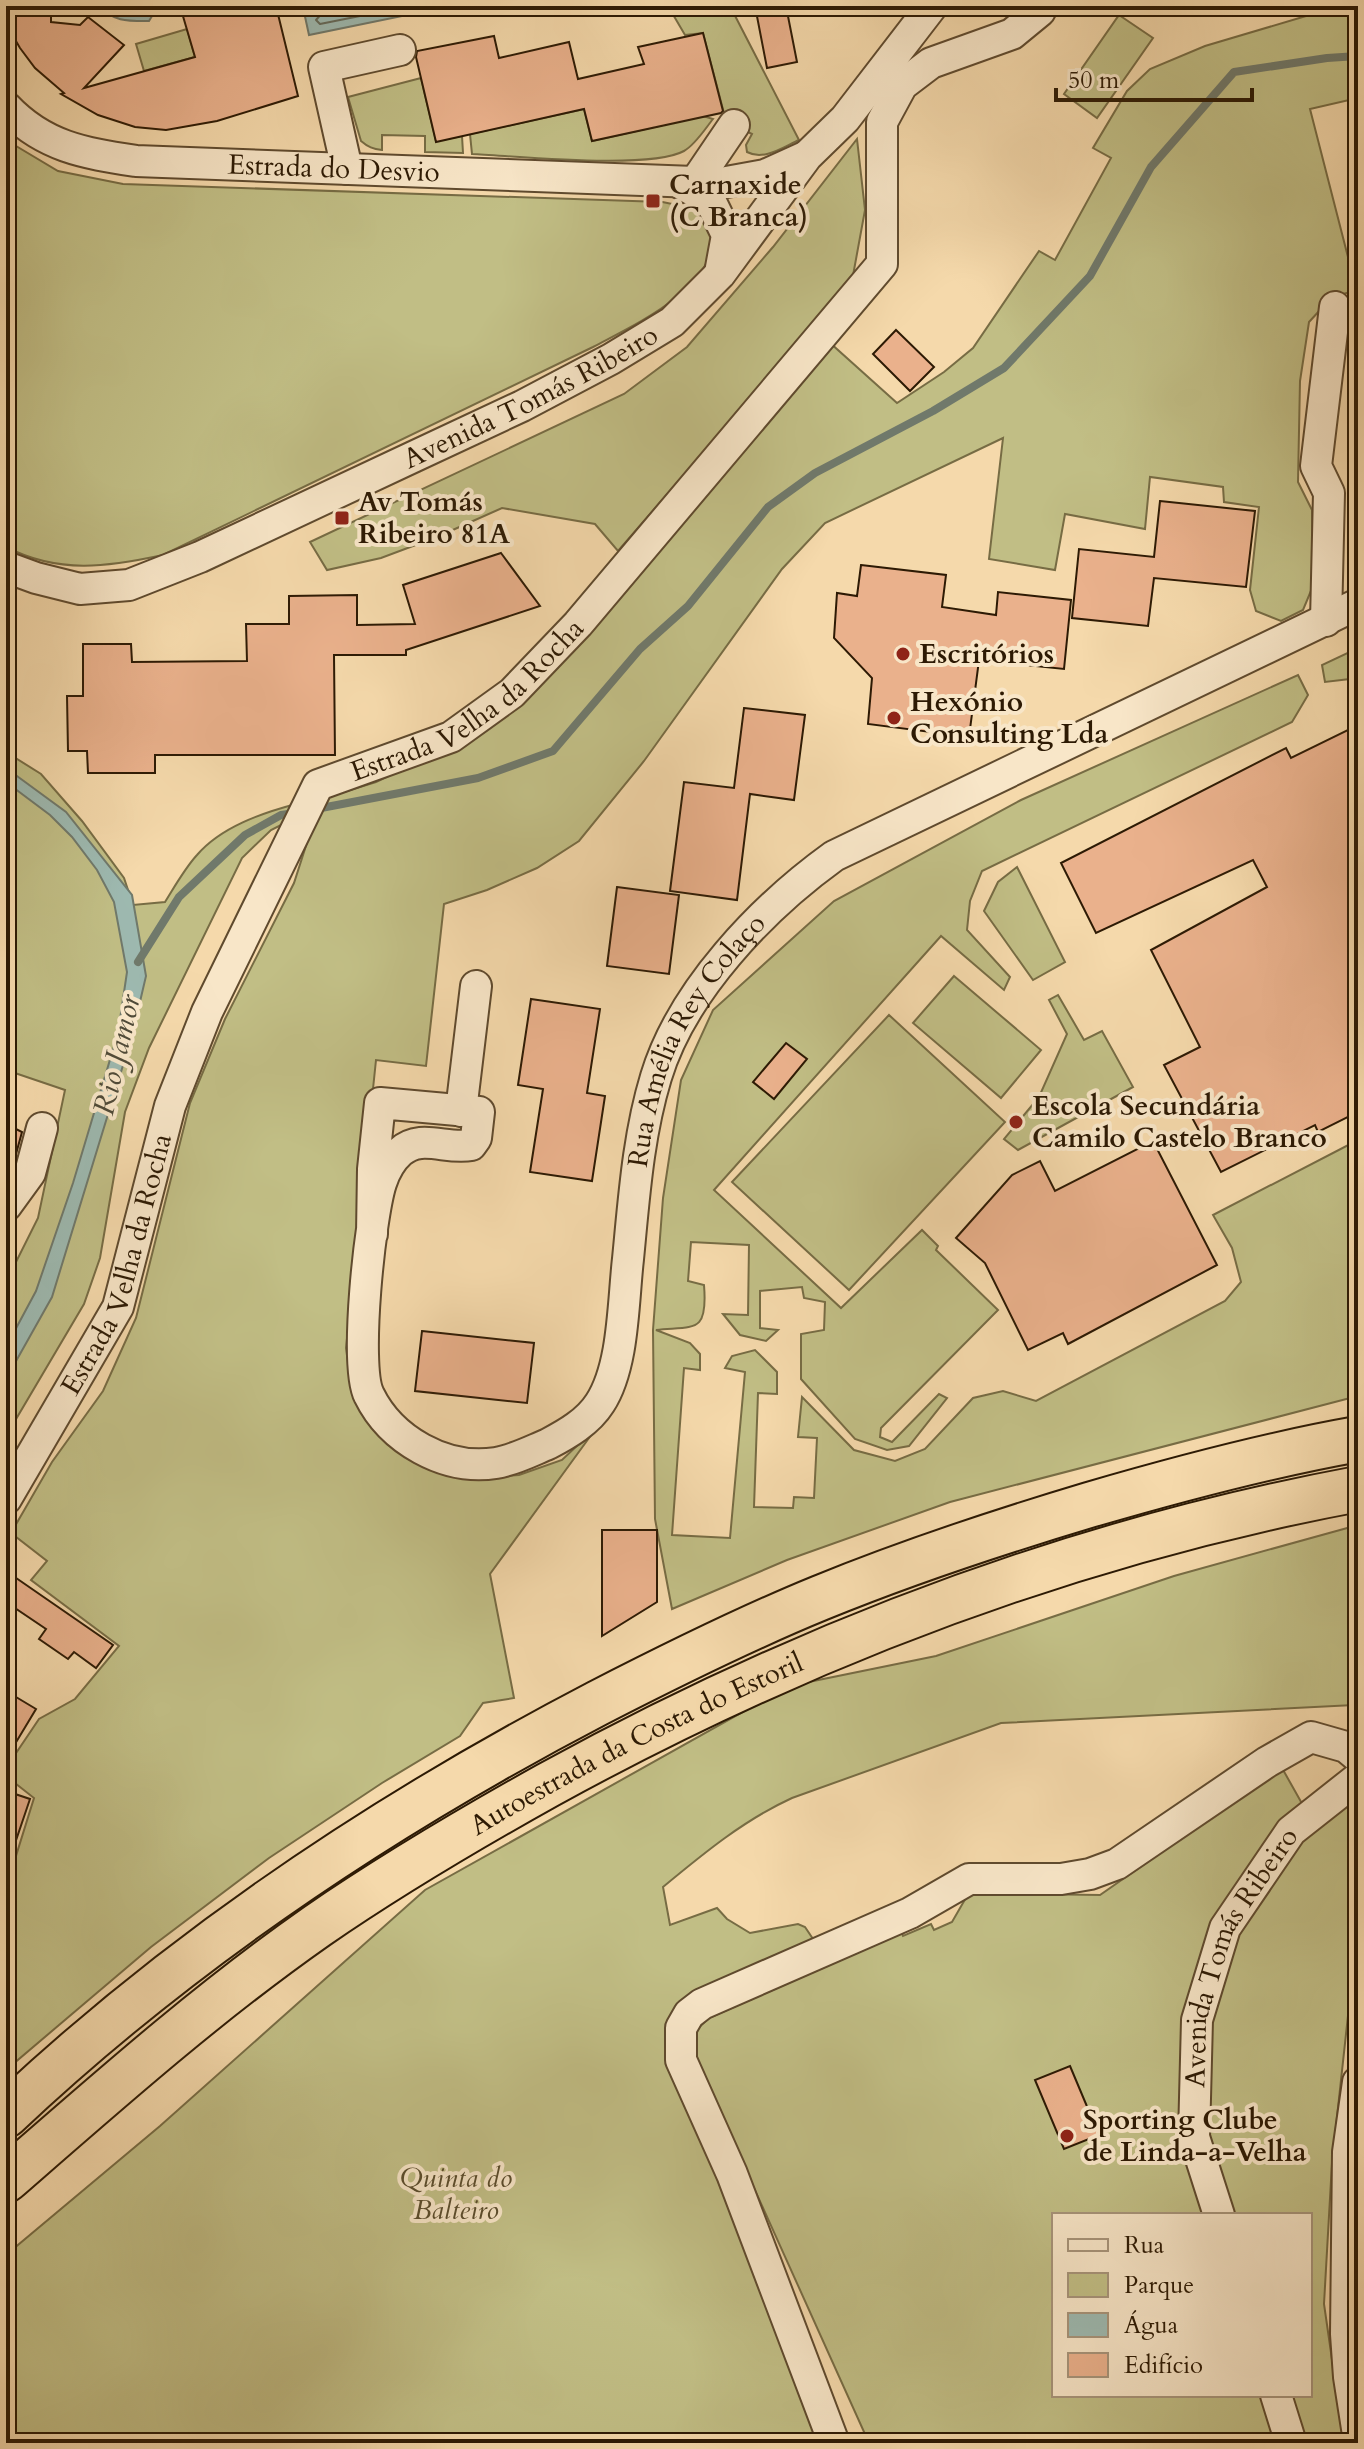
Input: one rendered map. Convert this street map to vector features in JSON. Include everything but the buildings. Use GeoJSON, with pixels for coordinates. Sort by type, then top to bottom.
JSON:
{"type":"FeatureCollection","features":[{"type":"Feature","properties":{"kind":"highway","name":"Autoestrada da Costa do Estoril"},"geometry":{"type":"LineString","coordinates":[[6,2115],[126,2011],[269,1901],[408,1810],[537,1735],[619,1692],[816,1599],[891,1570],[1119,1497],[1299,1449],[1358,1439]]}},
{"type":"Feature","properties":{"kind":"highway","name":"Autoestrada da Costa do Estoril"},"geometry":{"type":"LineString","coordinates":[[6,2180],[190,2022],[315,1927],[499,1812],[648,1731],[813,1654],[955,1599],[1215,1520],[1358,1489]]}},
{"type":"Feature","properties":{"kind":"street","name":"Avenida Tomás Ribeiro"},"geometry":{"type":"LineString","coordinates":[[6,567],[80,589],[129,585],[200,557],[522,406],[611,359],[672,322],[720,274],[807,156],[845,119],[932,6]]}},
{"type":"Feature","properties":{"kind":"street","name":"Estrada Velha da Rocha"},"geometry":{"type":"LineString","coordinates":[[6,1499],[118,1307],[170,1106],[207,1012],[318,785],[451,737],[512,693],[578,624],[882,264],[882,122],[902,85],[931,63],[1012,34],[1042,6]]}},
{"type":"Feature","properties":{"kind":"street"},"geometry":{"type":"LineString","coordinates":[[347,169],[324,67],[400,50]]}},
{"type":"Feature","properties":{"kind":"street","name":"Estrada do Desvio"},"geometry":{"type":"LineString","coordinates":[[6,107],[24,125],[77,152],[136,161],[721,183],[765,175],[807,156]]}},
{"type":"Feature","properties":{"kind":"street"},"geometry":{"type":"LineString","coordinates":[[685,180],[734,125]]}},
{"type":"Feature","properties":{"kind":"street","name":"Estrada do Desvio"},"geometry":{"type":"LineString","coordinates":[[685,180],[710,200],[727,235],[720,274]]}},
{"type":"Feature","properties":{"kind":"street"},"geometry":{"type":"LineString","coordinates":[[1326,621],[1329,493],[1316,466],[1335,307]]}},
{"type":"Feature","properties":{"kind":"street","name":"Rua Amélia Rey Colaço"},"geometry":{"type":"LineString","coordinates":[[372,1234],[362,1343],[363,1373],[368,1393],[384,1420],[404,1438],[431,1454],[469,1464],[496,1463],[526,1454],[563,1437],[585,1420],[600,1402],[613,1373],[645,1120],[657,1075],[676,1030],[700,991],[772,907],[834,856],[1358,604]]}},
{"type":"Feature","properties":{"kind":"street"},"geometry":{"type":"LineString","coordinates":[[461,1111],[476,986]]}},
{"type":"Feature","properties":{"kind":"street"},"geometry":{"type":"LineString","coordinates":[[372,1234],[373,1169],[380,1103],[479,1112],[476,1138],[471,1145],[463,1147],[402,1142],[391,1136],[379,1113]]}},
{"type":"Feature","properties":{"kind":"street"},"geometry":{"type":"LineString","coordinates":[[6,1206],[30,1173],[42,1128]]}},
{"type":"Feature","properties":{"kind":"street"},"geometry":{"type":"LineString","coordinates":[[372,1234],[385,1173],[401,1151],[414,1143]]}},
{"type":"Feature","properties":{"kind":"street"},"geometry":{"type":"LineString","coordinates":[[834,2443],[732,2174],[681,2060],[681,2028],[689,2014],[702,2004],[910,1913],[969,1879],[1061,1879],[1090,1874],[1117,1864],[1267,1762],[1311,1737],[1346,1747],[1358,1757]]}},
{"type":"Feature","properties":{"kind":"street","name":"Avenida Tomás Ribeiro"},"geometry":{"type":"LineString","coordinates":[[1218,2213],[1194,2137],[1197,2020],[1225,1928],[1291,1831],[1358,1778]]}},
{"type":"Feature","properties":{"kind":"street"},"geometry":{"type":"LineString","coordinates":[[1358,2082],[1348,2152],[1346,2334],[1358,2435]]}},
{"type":"Feature","properties":{"kind":"street"},"geometry":{"type":"LineString","coordinates":[[1277,2397],[1291,2443]]}},
{"type":"Feature","properties":{"kind":"green space"},"geometry":{"type":"Polygon","coordinates":[[[668,6],[730,6],[799,140],[767,154],[747,152],[746,145],[752,134],[726,121],[703,33],[685,35],[668,6]]]}},
{"type":"Feature","properties":{"kind":"green space"},"geometry":{"type":"Polygon","coordinates":[[[1358,12],[1358,98],[1310,109],[1348,257],[1358,254],[1358,290],[1332,297],[1309,322],[1300,381],[1298,482],[1312,510],[1313,586],[1303,610],[1281,621],[1256,611],[1250,590],[1259,507],[1224,502],[1223,487],[1150,477],[1145,529],[1065,514],[1055,570],[989,559],[1003,438],[825,523],[782,569],[644,761],[579,841],[537,868],[487,890],[444,904],[426,1066],[376,1060],[346,1348],[350,1377],[468,1478],[519,1475],[562,1460],[597,1427],[490,1574],[514,1698],[483,1703],[460,1736],[269,1858],[151,1947],[6,2070],[6,1888],[34,1798],[6,1776],[6,1768],[39,1719],[75,1699],[119,1646],[31,1580],[47,1561],[11,1533],[52,1462],[103,1391],[136,1318],[190,1103],[225,1019],[294,883],[321,799],[376,782],[471,737],[829,342],[897,403],[944,372],[973,348],[1039,251],[1055,260],[1111,158],[1093,148],[1127,91],[1150,69],[1205,46],[1306,16],[1358,12]]]}},
{"type":"Feature","properties":{"kind":"green space"},"geometry":{"type":"Polygon","coordinates":[[[1119,15],[1153,38],[1097,118],[1064,94],[1119,15]]]}},
{"type":"Feature","properties":{"kind":"green space"},"geometry":{"type":"Polygon","coordinates":[[[187,29],[195,57],[144,71],[136,44],[187,29]]]}},
{"type":"Feature","properties":{"kind":"green space"},"geometry":{"type":"Polygon","coordinates":[[[421,78],[436,141],[462,136],[463,153],[425,152],[425,136],[382,135],[382,150],[361,141],[348,97],[421,78]]]}},
{"type":"Feature","properties":{"kind":"green space"},"geometry":{"type":"Polygon","coordinates":[[[584,109],[592,141],[703,116],[713,119],[688,148],[667,157],[613,161],[472,154],[470,134],[584,109]]]}},
{"type":"Feature","properties":{"kind":"green space"},"geometry":{"type":"Polygon","coordinates":[[[857,139],[865,210],[852,281],[618,551],[595,524],[502,508],[381,558],[327,570],[310,542],[624,394],[687,347],[773,247],[857,139]]]}},
{"type":"Feature","properties":{"kind":"green space"},"geometry":{"type":"Polygon","coordinates":[[[6,140],[58,171],[123,184],[662,202],[685,208],[703,219],[710,234],[710,253],[702,271],[688,287],[629,328],[163,555],[123,563],[64,565],[25,556],[6,547],[6,140]]]}},
{"type":"Feature","properties":{"kind":"green space"},"geometry":{"type":"Polygon","coordinates":[[[1358,648],[1358,678],[1325,682],[1322,665],[1358,648]]]}},
{"type":"Feature","properties":{"kind":"green space"},"geometry":{"type":"Polygon","coordinates":[[[1298,675],[1308,695],[1292,722],[982,871],[970,901],[967,930],[1010,977],[1004,990],[941,936],[714,1190],[841,1308],[922,1230],[938,1246],[936,1250],[998,1310],[881,1428],[880,1437],[892,1442],[939,1394],[947,1398],[909,1446],[887,1450],[855,1439],[801,1379],[801,1334],[824,1330],[825,1302],[804,1298],[802,1287],[760,1291],[760,1328],[778,1330],[766,1341],[740,1335],[723,1314],[748,1315],[749,1245],[691,1242],[688,1281],[704,1285],[701,1320],[689,1327],[656,1330],[690,1343],[700,1354],[700,1370],[684,1368],[672,1535],[730,1538],[745,1372],[725,1368],[732,1356],[755,1350],[777,1372],[777,1394],[758,1393],[754,1507],[793,1508],[794,1497],[814,1498],[817,1438],[798,1437],[802,1397],[854,1450],[895,1461],[925,1449],[973,1398],[1003,1391],[1036,1401],[1225,1301],[1241,1282],[1232,1248],[1213,1215],[1358,1140],[1358,1396],[950,1502],[787,1560],[672,1609],[655,1519],[653,1330],[663,1198],[681,1080],[713,1010],[834,901],[1021,800],[1298,675]]]}},
{"type":"Feature","properties":{"kind":"green space"},"geometry":{"type":"Polygon","coordinates":[[[6,752],[41,774],[82,821],[124,878],[133,905],[165,902],[193,860],[218,836],[256,817],[296,804],[293,819],[271,830],[242,858],[149,1048],[125,1112],[100,1258],[84,1304],[6,1436],[6,1282],[38,1218],[65,1090],[6,1070],[6,752]]]}},
{"type":"Feature","properties":{"kind":"green space"},"geometry":{"type":"Polygon","coordinates":[[[1017,867],[1065,962],[1033,980],[984,911],[998,882],[1017,867]]]}},
{"type":"Feature","properties":{"kind":"green space"},"geometry":{"type":"Polygon","coordinates":[[[954,976],[1041,1050],[1001,1098],[913,1023],[954,976]]]}},
{"type":"Feature","properties":{"kind":"green space"},"geometry":{"type":"Polygon","coordinates":[[[1058,995],[1084,1040],[1102,1031],[1133,1087],[1018,1150],[1004,1139],[1039,1097],[1067,1034],[1049,1000],[1058,995]]]}},
{"type":"Feature","properties":{"kind":"green space"},"geometry":{"type":"Polygon","coordinates":[[[889,1015],[1005,1122],[849,1290],[732,1182],[889,1015]]]}},
{"type":"Feature","properties":{"kind":"green space","name":"Quinta do Balteiro"},"geometry":{"type":"Polygon","coordinates":[[[1358,1525],[1358,1710],[1354,1705],[1001,1723],[792,1798],[741,1827],[663,1887],[670,1925],[717,1908],[727,1919],[750,1933],[798,1924],[805,1927],[813,1939],[811,1946],[696,1994],[671,2059],[819,2443],[6,2443],[6,2255],[160,2126],[425,1890],[789,1686],[936,1656],[1174,1576],[1358,1525]]]}},
{"type":"Feature","properties":{"kind":"green space"},"geometry":{"type":"Polygon","coordinates":[[[1282,1768],[1309,1816],[1358,1778],[1358,1988],[1351,1988],[1332,2163],[1324,2304],[1344,2443],[1304,2443],[1288,2397],[1312,2397],[1312,2213],[1052,2213],[1052,2397],[1277,2397],[1291,2443],[869,2443],[695,2057],[693,2033],[709,2018],[902,1933],[903,1936],[931,1924],[934,1930],[952,1922],[967,1896],[984,1885],[1031,1894],[1100,1895],[1282,1768]]]}},
{"type":"Feature","properties":{"kind":"water"},"geometry":{"type":"Polygon","coordinates":[[[99,6],[158,6],[149,21],[141,21],[116,18],[99,6]]]}},
{"type":"Feature","properties":{"kind":"water"},"geometry":{"type":"Polygon","coordinates":[[[334,6],[405,6],[407,15],[309,35],[304,12],[334,6]]]}},
{"type":"Feature","properties":{"kind":"water","name":"Rio Jamor"},"geometry":{"type":"Polygon","coordinates":[[[6,768],[66,812],[132,895],[146,976],[132,1036],[52,1297],[6,1379],[6,1347],[36,1291],[73,1183],[118,1033],[127,972],[114,902],[97,870],[72,837],[50,815],[6,782],[6,768]]]}},
{"type":"Feature","properties":{"kind":"waterway"},"geometry":{"type":"LineString","coordinates":[[316,809],[478,778],[553,751],[640,649],[688,606],[768,507],[815,473],[933,411],[1004,368],[1090,276],[1151,167],[1234,72],[1358,56]]}},
{"type":"Feature","properties":{"kind":"waterway"},"geometry":{"type":"LineString","coordinates":[[138,962],[179,897],[245,835],[281,815],[295,813]]}},
{"type":"Feature","properties":{"kind":"place","name":"Carnaxide (C Branca)"},"geometry":{"type":"Point","coordinates":[653,201]}},
{"type":"Feature","properties":{"kind":"place","name":"Av Tomás Ribeiro 81A"},"geometry":{"type":"Point","coordinates":[342,518]}},
{"type":"Feature","properties":{"kind":"place","name":"Escritórios"},"geometry":{"type":"Point","coordinates":[903,654]}},
{"type":"Feature","properties":{"kind":"place","name":"Hexónio Consulting Lda"},"geometry":{"type":"Point","coordinates":[894,718]}},
{"type":"Feature","properties":{"kind":"place","name":"Escola Secundária Camilo Castelo Branco"},"geometry":{"type":"Point","coordinates":[1016,1122]}},
{"type":"Feature","properties":{"kind":"place","name":"Sporting Clube de Linda-a-Velha"},"geometry":{"type":"Point","coordinates":[1067,2136]}}]}
